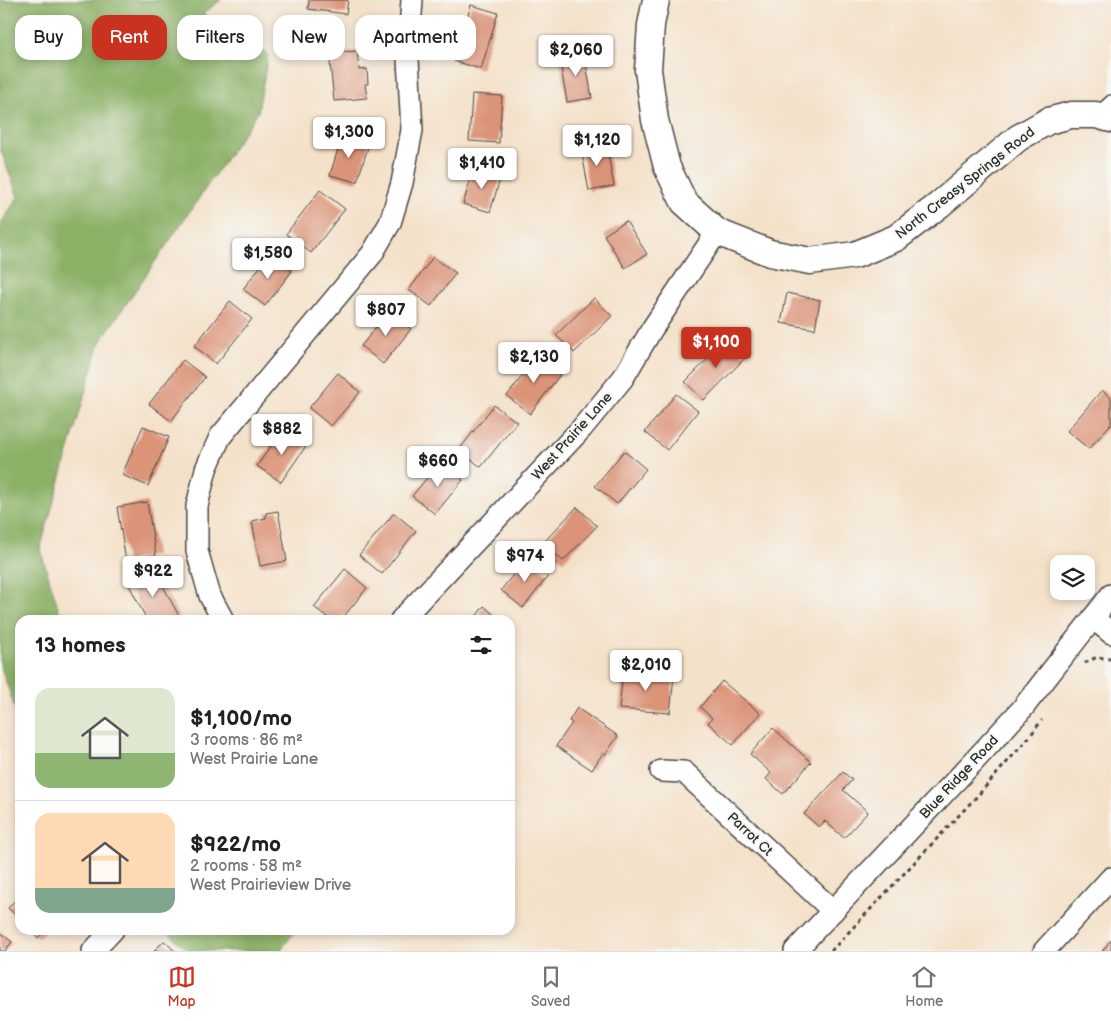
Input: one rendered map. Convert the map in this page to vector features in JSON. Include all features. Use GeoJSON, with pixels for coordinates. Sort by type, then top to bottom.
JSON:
{"type":"FeatureCollection","features":[{"type":"Feature","properties":{"kind":"street"},"geometry":{"type":"LineString","coordinates":[[220,615],[210,596],[197,551],[198,506],[206,469],[220,437],[372,254],[390,223],[402,183],[412,130],[408,59],[412,0]]}},
{"type":"Feature","properties":{"kind":"street","name":"North Creasy Springs Road"},"geometry":{"type":"LineString","coordinates":[[656,0],[651,25],[648,70],[655,120],[667,167],[684,202],[717,232],[770,252],[810,261],[855,255],[896,238],[939,205],[1018,138],[1048,121],[1071,115],[1106,112]]}},
{"type":"Feature","properties":{"kind":"street","name":"West Prairie Lane"},"geometry":{"type":"LineString","coordinates":[[406,615],[582,428],[623,378],[652,329],[717,232]]}},
{"type":"Feature","properties":{"kind":"street","name":"Blue Ridge Road"},"geometry":{"type":"LineString","coordinates":[[795,951],[1022,709],[1111,594]]}},
{"type":"Feature","properties":{"kind":"street"},"geometry":{"type":"LineString","coordinates":[[1093,618],[1111,634]]}},
{"type":"Feature","properties":{"kind":"street","name":"Parrot Ct"},"geometry":{"type":"LineString","coordinates":[[661,771],[684,772],[833,911]]}},
{"type":"Feature","properties":{"kind":"street"},"geometry":{"type":"LineString","coordinates":[[1044,951],[1111,878]]}},
{"type":"Feature","properties":{"kind":"street"},"geometry":{"type":"LineString","coordinates":[[93,951],[108,935]]}},
{"type":"Feature","properties":{"kind":"path"},"geometry":{"type":"LineString","coordinates":[[1083,664],[1097,657],[1109,660],[1111,656]]}},
{"type":"Feature","properties":{"kind":"path"},"geometry":{"type":"LineString","coordinates":[[831,951],[980,792],[1042,720]]}},
{"type":"Feature","properties":{"kind":"green space"},"geometry":{"type":"Polygon","coordinates":[[[0,0],[221,0],[203,14],[205,15],[177,15],[177,60],[263,60],[263,52],[268,55],[258,112],[100,342],[40,549],[60,615],[15,615],[15,708],[0,664],[0,225],[18,197],[0,148],[0,0]]]}},
{"type":"Feature","properties":{"kind":"green space"},"geometry":{"type":"Polygon","coordinates":[[[171,935],[292,935],[280,951],[188,951],[171,935]]]}},
{"type":"Feature","properties":{"kind":"building"},"geometry":{"type":"Polygon","coordinates":[[[309,0],[348,0],[346,14],[308,9],[309,0]]]}},
{"type":"Feature","properties":{"kind":"building"},"geometry":{"type":"Polygon","coordinates":[[[471,5],[498,13],[481,69],[454,61],[476,60],[476,15],[468,15],[471,5]]]}},
{"type":"Feature","properties":{"kind":"building"},"geometry":{"type":"Polygon","coordinates":[[[355,51],[355,60],[358,60],[359,70],[367,69],[368,84],[365,84],[367,98],[334,101],[330,60],[345,60],[345,52],[355,51]]]}},
{"type":"Feature","properties":{"kind":"building"},"geometry":{"type":"Polygon","coordinates":[[[584,52],[592,98],[567,102],[559,56],[584,52]]]}},
{"type":"Feature","properties":{"kind":"building"},"geometry":{"type":"Polygon","coordinates":[[[472,94],[502,96],[499,143],[469,141],[472,94]]]}},
{"type":"Feature","properties":{"kind":"building"},"geometry":{"type":"Polygon","coordinates":[[[342,136],[369,144],[357,182],[330,175],[342,136]]]}},
{"type":"Feature","properties":{"kind":"building"},"geometry":{"type":"Polygon","coordinates":[[[606,144],[614,186],[589,191],[581,148],[606,144]]]}},
{"type":"Feature","properties":{"kind":"building"},"geometry":{"type":"Polygon","coordinates":[[[474,168],[501,176],[490,212],[463,204],[474,168]]]}},
{"type":"Feature","properties":{"kind":"building"},"geometry":{"type":"Polygon","coordinates":[[[320,190],[345,209],[311,253],[286,234],[320,190]]]}},
{"type":"Feature","properties":{"kind":"building"},"geometry":{"type":"Polygon","coordinates":[[[626,221],[647,254],[625,268],[604,235],[626,221]]]}},
{"type":"Feature","properties":{"kind":"building"},"geometry":{"type":"Polygon","coordinates":[[[270,254],[292,271],[265,306],[243,289],[270,254]]]}},
{"type":"Feature","properties":{"kind":"building"},"geometry":{"type":"Polygon","coordinates":[[[433,257],[456,273],[431,306],[409,290],[433,257]]]}},
{"type":"Feature","properties":{"kind":"building"},"geometry":{"type":"Polygon","coordinates":[[[787,293],[820,300],[815,329],[781,323],[787,293]]]}},
{"type":"Feature","properties":{"kind":"building"},"geometry":{"type":"Polygon","coordinates":[[[594,298],[612,316],[574,353],[556,335],[594,298]]]}},
{"type":"Feature","properties":{"kind":"building"},"geometry":{"type":"Polygon","coordinates":[[[230,301],[252,319],[216,364],[194,346],[230,301]]]}},
{"type":"Feature","properties":{"kind":"building"},"geometry":{"type":"Polygon","coordinates":[[[389,311],[411,329],[383,364],[361,346],[389,311]]]}},
{"type":"Feature","properties":{"kind":"building"},"geometry":{"type":"Polygon","coordinates":[[[727,339],[746,357],[704,400],[685,382],[727,339]]]}},
{"type":"Feature","properties":{"kind":"building"},"geometry":{"type":"Polygon","coordinates":[[[539,354],[562,372],[530,414],[507,396],[539,354]]]}},
{"type":"Feature","properties":{"kind":"building"},"geometry":{"type":"Polygon","coordinates":[[[183,360],[205,377],[171,421],[149,404],[183,360]]]}},
{"type":"Feature","properties":{"kind":"building"},"geometry":{"type":"Polygon","coordinates":[[[338,373],[360,392],[331,426],[309,408],[338,373]]]}},
{"type":"Feature","properties":{"kind":"building"},"geometry":{"type":"Polygon","coordinates":[[[1102,390],[1111,398],[1111,426],[1089,449],[1067,431],[1102,390]]]}},
{"type":"Feature","properties":{"kind":"building"},"geometry":{"type":"Polygon","coordinates":[[[676,394],[698,411],[667,450],[645,432],[676,394]]]}},
{"type":"Feature","properties":{"kind":"building"},"geometry":{"type":"Polygon","coordinates":[[[494,405],[517,422],[481,467],[459,450],[494,405]]]}},
{"type":"Feature","properties":{"kind":"building"},"geometry":{"type":"Polygon","coordinates":[[[143,426],[169,437],[148,486],[122,475],[143,426]]]}},
{"type":"Feature","properties":{"kind":"building"},"geometry":{"type":"Polygon","coordinates":[[[282,430],[306,446],[281,482],[257,466],[282,430]]]}},
{"type":"Feature","properties":{"kind":"building"},"geometry":{"type":"Polygon","coordinates":[[[624,451],[646,469],[617,504],[595,486],[624,451]]]}},
{"type":"Feature","properties":{"kind":"building"},"geometry":{"type":"Polygon","coordinates":[[[441,461],[463,480],[435,514],[412,496],[441,461]]]}},
{"type":"Feature","properties":{"kind":"building"},"geometry":{"type":"Polygon","coordinates":[[[147,502],[156,555],[126,561],[117,507],[147,502]]]}},
{"type":"Feature","properties":{"kind":"building"},"geometry":{"type":"Polygon","coordinates":[[[577,507],[597,526],[563,561],[543,543],[577,507]]]}},
{"type":"Feature","properties":{"kind":"building"},"geometry":{"type":"Polygon","coordinates":[[[278,511],[287,561],[260,566],[252,521],[266,518],[266,513],[278,511]]]}},
{"type":"Feature","properties":{"kind":"building"},"geometry":{"type":"Polygon","coordinates":[[[394,513],[416,531],[382,574],[359,555],[394,513]]]}},
{"type":"Feature","properties":{"kind":"building"},"geometry":{"type":"Polygon","coordinates":[[[527,557],[549,575],[523,608],[501,590],[527,557]]]}},
{"type":"Feature","properties":{"kind":"building"},"geometry":{"type":"Polygon","coordinates":[[[154,569],[178,615],[144,615],[128,583],[154,569]]]}},
{"type":"Feature","properties":{"kind":"building"},"geometry":{"type":"Polygon","coordinates":[[[345,569],[367,588],[345,615],[324,615],[314,607],[345,569]]]}},
{"type":"Feature","properties":{"kind":"building"},"geometry":{"type":"Polygon","coordinates":[[[484,606],[494,615],[477,615],[484,606]]]}},
{"type":"Feature","properties":{"kind":"building"},"geometry":{"type":"Polygon","coordinates":[[[623,672],[674,676],[670,713],[619,709],[623,672]]]}},
{"type":"Feature","properties":{"kind":"building"},"geometry":{"type":"Polygon","coordinates":[[[722,681],[760,713],[733,745],[708,723],[712,718],[700,707],[722,681]]]}},
{"type":"Feature","properties":{"kind":"building"},"geometry":{"type":"Polygon","coordinates":[[[577,708],[618,736],[605,755],[603,753],[592,770],[556,746],[572,723],[569,721],[577,708]]]}},
{"type":"Feature","properties":{"kind":"building"},"geometry":{"type":"Polygon","coordinates":[[[773,728],[811,762],[783,794],[766,779],[771,773],[750,754],[773,728]]]}},
{"type":"Feature","properties":{"kind":"building"},"geometry":{"type":"Polygon","coordinates":[[[843,772],[852,780],[843,790],[868,812],[844,838],[825,821],[819,827],[804,814],[843,772]]]}},
{"type":"Feature","properties":{"kind":"building"},"geometry":{"type":"Polygon","coordinates":[[[15,900],[15,915],[8,908],[15,900]]]}},
{"type":"Feature","properties":{"kind":"building"},"geometry":{"type":"Polygon","coordinates":[[[0,932],[12,942],[5,951],[0,951],[0,932]]]}},
{"type":"Feature","properties":{"kind":"building"},"geometry":{"type":"Polygon","coordinates":[[[1111,940],[1111,951],[1102,951],[1111,940]]]}},
{"type":"Feature","properties":{"kind":"building"},"geometry":{"type":"Polygon","coordinates":[[[164,941],[175,951],[154,951],[164,941]]]}}]}
